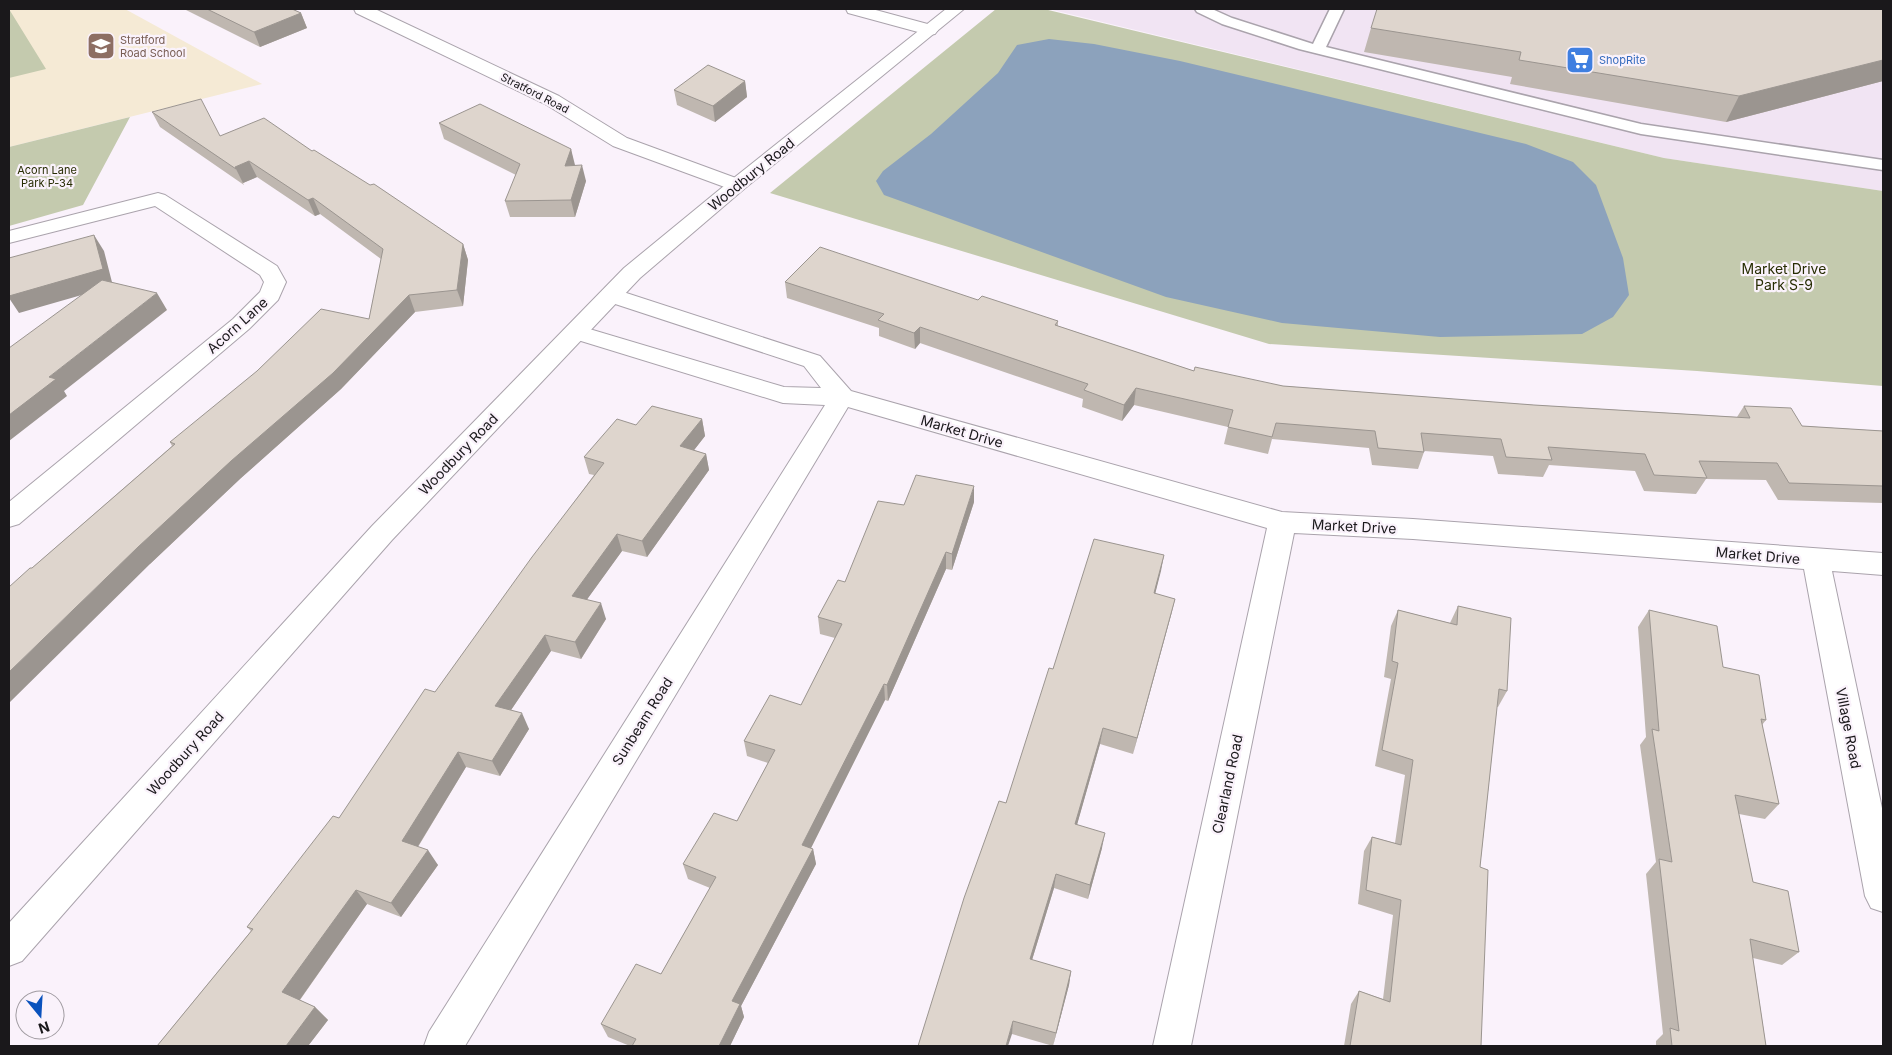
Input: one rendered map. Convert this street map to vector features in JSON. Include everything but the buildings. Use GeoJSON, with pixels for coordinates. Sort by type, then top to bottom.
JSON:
{"type":"FeatureCollection","features":[{"type":"Feature","properties":{"kind":"street","name":"Stratford Road"},"geometry":{"type":"LineString","coordinates":[[362,9],[552,100],[620,142],[737,185]]}},
{"type":"Feature","properties":{"kind":"street"},"geometry":{"type":"LineString","coordinates":[[854,9],[930,30]]}},
{"type":"Feature","properties":{"kind":"street","name":"Woodbury Road"},"geometry":{"type":"LineString","coordinates":[[9,949],[382,533],[632,272],[956,9]]}},
{"type":"Feature","properties":{"kind":"street","name":"Acorn Lane"},"geometry":{"type":"LineString","coordinates":[[9,237],[158,199],[269,271],[275,282],[270,295],[241,324],[9,517]]}},
{"type":"Feature","properties":{"kind":"street"},"geometry":{"type":"LineString","coordinates":[[611,295],[812,361],[842,397]]}},
{"type":"Feature","properties":{"kind":"street","name":"Market Drive"},"geometry":{"type":"LineString","coordinates":[[576,332],[783,395],[842,397],[1282,522],[1422,529],[1883,564]]}},
{"type":"Feature","properties":{"kind":"street","name":"Sunbeam Road"},"geometry":{"type":"LineString","coordinates":[[443,1046],[842,397]]}},
{"type":"Feature","properties":{"kind":"street","name":"Clearland Road"},"geometry":{"type":"LineString","coordinates":[[1172,1046],[1282,522]]}},
{"type":"Feature","properties":{"kind":"street","name":"Village Road"},"geometry":{"type":"LineString","coordinates":[[1816,560],[1883,896]]}},
{"type":"Feature","properties":{"kind":"lane"},"geometry":{"type":"LineString","coordinates":[[1202,9],[1227,21],[1318,49],[1641,129],[1883,166]]}},
{"type":"Feature","properties":{"kind":"lane"},"geometry":{"type":"LineString","coordinates":[[1318,49],[1337,9]]}},
{"type":"Feature","properties":{"kind":"shaded area","name":"Stratford Road School"},"geometry":{"type":"Polygon","coordinates":[[[9,9],[125,9],[262,84],[9,147],[9,9]]]}},
{"type":"Feature","properties":{"kind":"shaded area"},"geometry":{"type":"Polygon","coordinates":[[[1049,9],[1883,9],[1883,191],[1664,158],[1049,9]]]}},
{"type":"Feature","properties":{"kind":"green space"},"geometry":{"type":"Polygon","coordinates":[[[9,9],[46,69],[9,78],[9,9]]]}},
{"type":"Feature","properties":{"kind":"green space","name":"Market Drive Park S-9"},"geometry":{"type":"Polygon","coordinates":[[[996,9],[1044,9],[1664,158],[1883,191],[1883,386],[1697,371],[1269,344],[770,193],[996,9]]]}},
{"type":"Feature","properties":{"kind":"green space","name":"Acorn Lane Park P-34"},"geometry":{"type":"Polygon","coordinates":[[[130,117],[83,205],[9,226],[9,147],[130,117]]]}},
{"type":"Feature","properties":{"kind":"water"},"geometry":{"type":"Polygon","coordinates":[[[1049,39],[1094,44],[1180,61],[1526,144],[1573,162],[1596,185],[1623,258],[1629,295],[1613,317],[1582,334],[1440,337],[1282,323],[1166,297],[884,195],[876,181],[883,171],[931,134],[998,73],[1017,45],[1049,39]]]}},
{"type":"Feature","properties":{"kind":"place","name":"Stratford Road School"},"geometry":{"type":"Point","coordinates":[101,46]}},
{"type":"Feature","properties":{"kind":"place","name":"ShopRite"},"geometry":{"type":"Point","coordinates":[1580,60]}}]}
